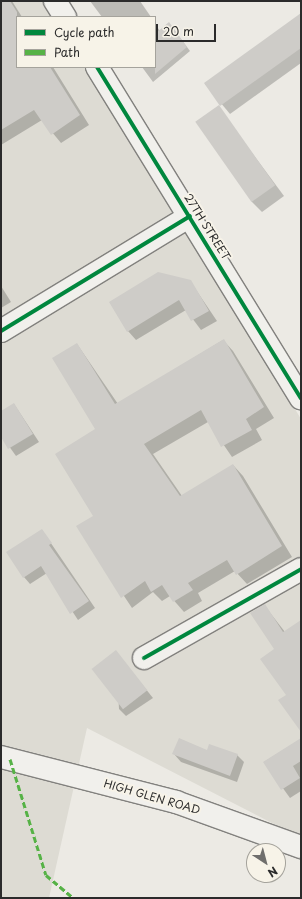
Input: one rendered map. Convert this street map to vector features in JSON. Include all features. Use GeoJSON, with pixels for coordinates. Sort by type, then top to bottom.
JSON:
{"type":"FeatureCollection","features":[{"type":"Feature","properties":{"kind":"street"},"geometry":{"type":"LineString","coordinates":[[55,1],[64,16]]}},
{"type":"Feature","properties":{"kind":"street","name":"27TH STREET"},"geometry":{"type":"LineString","coordinates":[[98,68],[301,398]]}},
{"type":"Feature","properties":{"kind":"street"},"geometry":{"type":"LineString","coordinates":[[1,331],[190,216]]}},
{"type":"Feature","properties":{"kind":"street"},"geometry":{"type":"LineString","coordinates":[[144,658],[301,569]]}},
{"type":"Feature","properties":{"kind":"street","name":"HIGH GLEN ROAD"},"geometry":{"type":"LineString","coordinates":[[1,757],[176,802],[301,847]]}},
{"type":"Feature","properties":{"kind":"shaded area"},"geometry":{"type":"Polygon","coordinates":[[[1,1],[45,1],[55,16],[16,16],[16,68],[89,68],[301,419],[301,838],[87,728],[49,898],[1,898],[1,1]]]}},
{"type":"Feature","properties":{"kind":"building"},"geometry":{"type":"Polygon","coordinates":[[[1,1],[10,1],[17,12],[16,68],[51,68],[80,115],[51,135],[34,110],[1,130],[1,1]]]}},
{"type":"Feature","properties":{"kind":"building"},"geometry":{"type":"Polygon","coordinates":[[[301,13],[301,48],[220,106],[204,83],[301,13]]]}},
{"type":"Feature","properties":{"kind":"building"},"geometry":{"type":"Polygon","coordinates":[[[169,22],[187,47],[155,74],[156,68],[156,33],[169,22]]]}},
{"type":"Feature","properties":{"kind":"building"},"geometry":{"type":"Polygon","coordinates":[[[219,105],[275,185],[251,202],[195,122],[219,105]]]}},
{"type":"Feature","properties":{"kind":"building"},"geometry":{"type":"Polygon","coordinates":[[[158,272],[191,280],[209,311],[191,321],[179,300],[127,332],[109,302],[158,272]]]}},
{"type":"Feature","properties":{"kind":"building"},"geometry":{"type":"Polygon","coordinates":[[[224,339],[264,407],[246,419],[252,430],[221,447],[201,410],[144,444],[180,496],[233,464],[282,546],[236,575],[227,560],[188,583],[193,590],[173,602],[162,585],[151,592],[145,581],[121,598],[76,526],[93,516],[55,454],[95,429],[52,358],[77,343],[115,404],[224,339]]]}},
{"type":"Feature","properties":{"kind":"building"},"geometry":{"type":"Polygon","coordinates":[[[14,403],[33,434],[8,449],[1,437],[1,411],[14,403]]]}},
{"type":"Feature","properties":{"kind":"building"},"geometry":{"type":"Polygon","coordinates":[[[42,529],[52,543],[49,545],[89,601],[70,614],[41,566],[23,578],[6,552],[42,529]]]}},
{"type":"Feature","properties":{"kind":"building"},"geometry":{"type":"Polygon","coordinates":[[[265,604],[283,632],[301,620],[301,732],[278,700],[286,695],[260,659],[274,649],[250,613],[265,604]]]}},
{"type":"Feature","properties":{"kind":"building"},"geometry":{"type":"Polygon","coordinates":[[[116,650],[147,690],[123,709],[92,669],[116,650]]]}},
{"type":"Feature","properties":{"kind":"building"},"geometry":{"type":"Polygon","coordinates":[[[179,738],[207,750],[209,744],[238,754],[230,776],[172,754],[179,738]]]}},
{"type":"Feature","properties":{"kind":"building"},"geometry":{"type":"Polygon","coordinates":[[[301,738],[301,761],[293,766],[300,778],[281,790],[263,762],[301,738]]]}},
{"type":"Feature","properties":{"kind":"marked path"},"geometry":{"type":"LineString","coordinates":[[10,759],[46,875],[73,898]]}},
{"type":"Feature","properties":{"kind":"cycle path"},"geometry":{"type":"LineString","coordinates":[[98,68],[301,398]]}},
{"type":"Feature","properties":{"kind":"cycle path"},"geometry":{"type":"LineString","coordinates":[[1,331],[190,216]]}},
{"type":"Feature","properties":{"kind":"cycle path"},"geometry":{"type":"LineString","coordinates":[[144,658],[301,569]]}}]}
